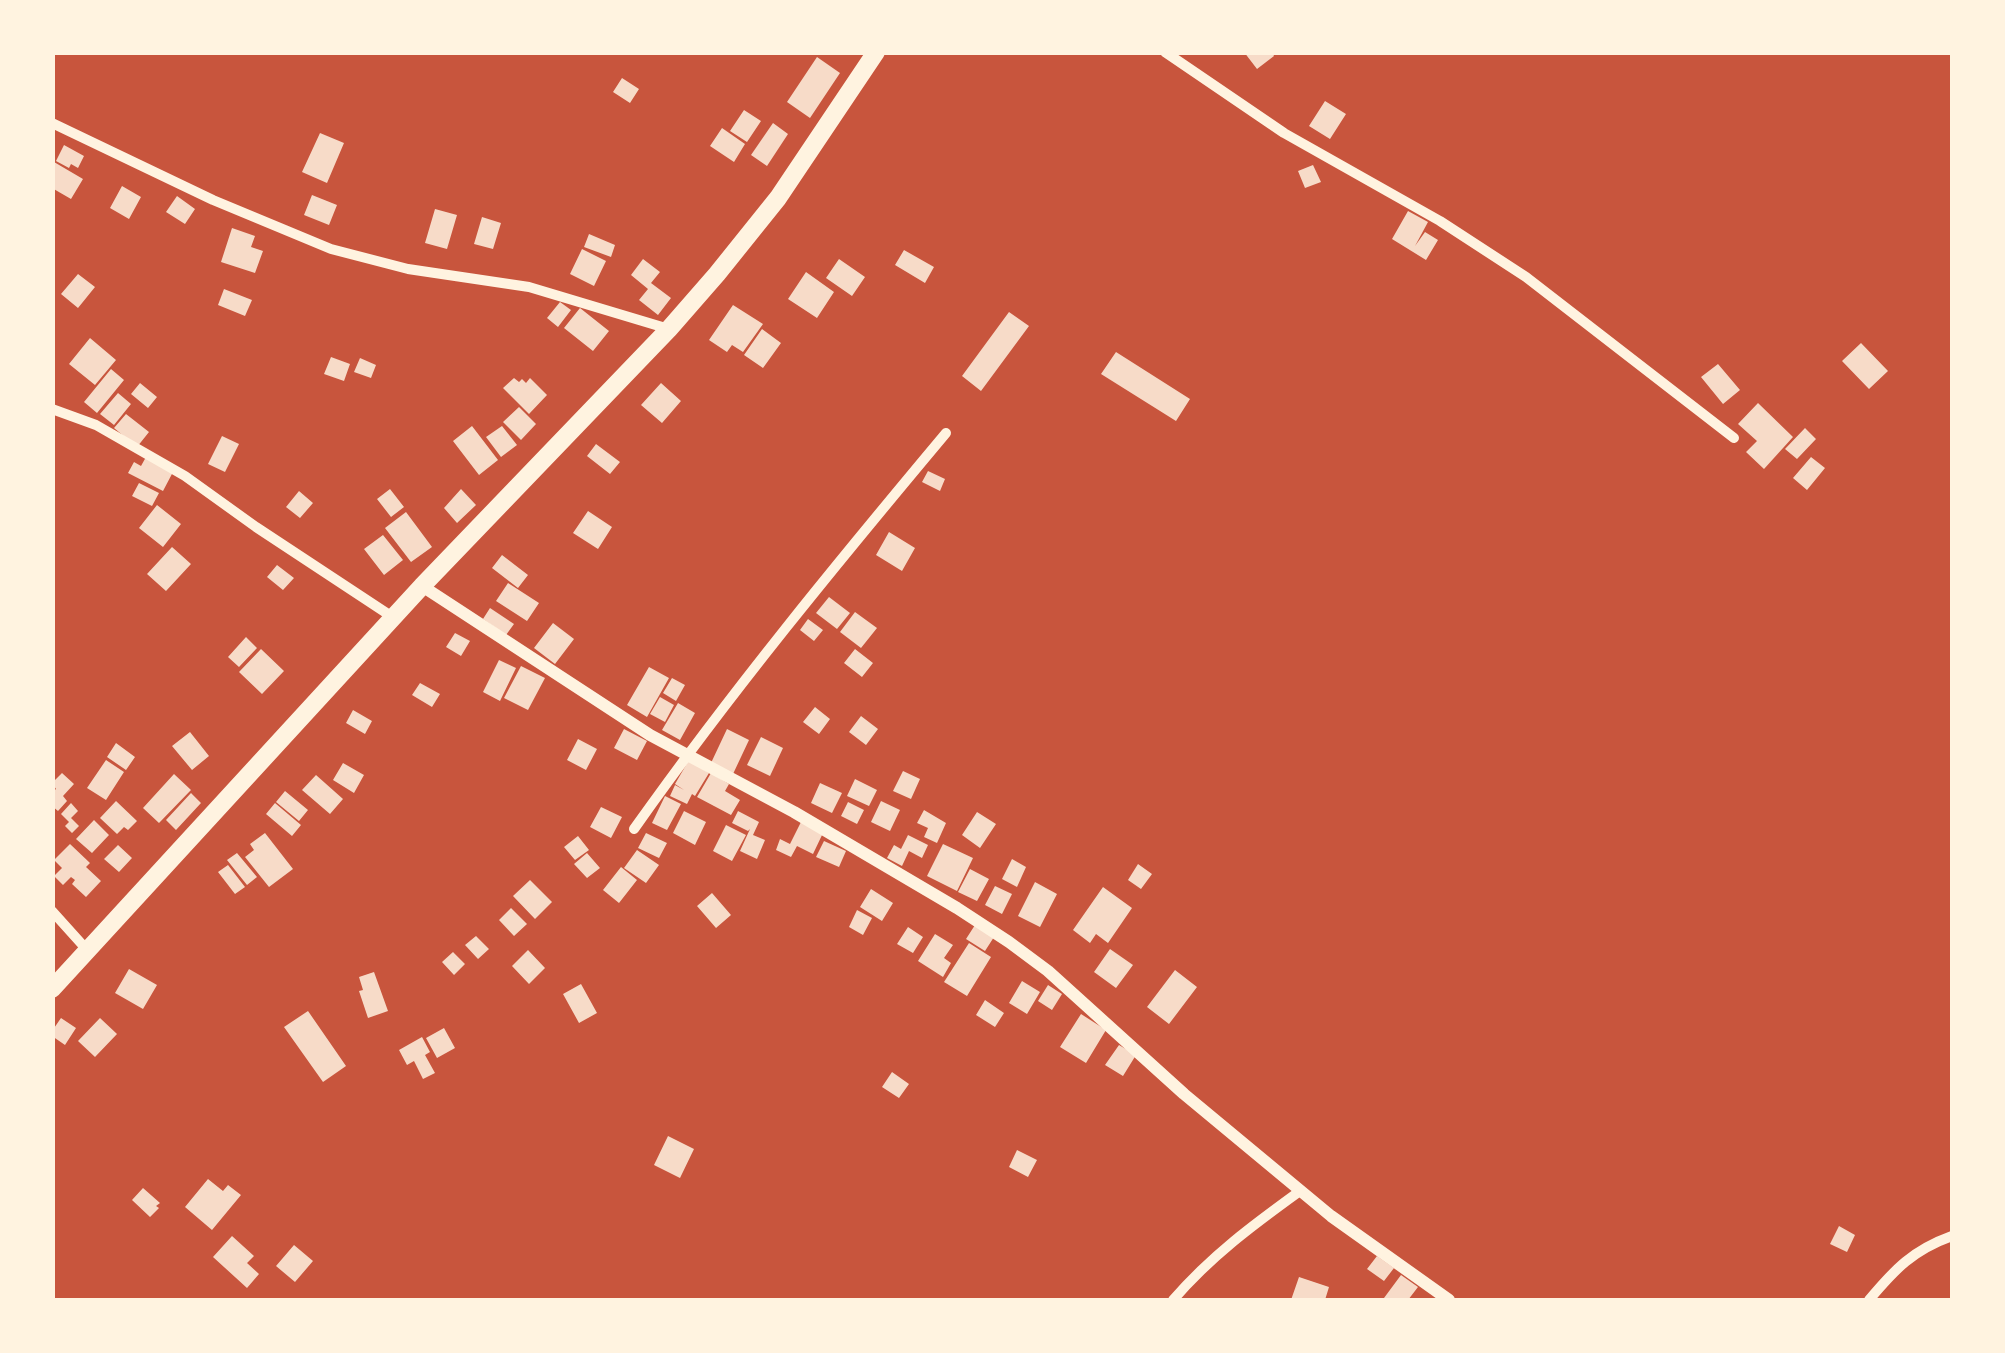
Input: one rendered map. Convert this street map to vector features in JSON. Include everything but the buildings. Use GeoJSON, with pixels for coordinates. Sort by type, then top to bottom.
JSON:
{"type":"FeatureCollection","features":[{"type":"Feature","properties":{"kind":"highway"},"geometry":{"type":"LineString","coordinates":[[52,989],[422,586],[670,329],[778,198],[876,52]]}},
{"type":"Feature","properties":{"kind":"street"},"geometry":{"type":"LineString","coordinates":[[1165,52],[1284,133],[1440,221],[1526,278],[1734,438]]}},
{"type":"Feature","properties":{"kind":"street"},"geometry":{"type":"LineString","coordinates":[[52,124],[213,200],[331,249],[408,269],[529,287],[670,329]]}},
{"type":"Feature","properties":{"kind":"street"},"geometry":{"type":"LineString","coordinates":[[52,409],[96,425],[184,476],[394,618]]}},
{"type":"Feature","properties":{"kind":"street"},"geometry":{"type":"LineString","coordinates":[[634,829],[686,755],[946,433]]}},
{"type":"Feature","properties":{"kind":"street"},"geometry":{"type":"LineString","coordinates":[[422,586],[635,726],[794,812],[1009,942],[1048,971],[1184,1094],[1330,1216],[1449,1300]]}},
{"type":"Feature","properties":{"kind":"street"},"geometry":{"type":"LineString","coordinates":[[52,911],[89,951]]}},
{"type":"Feature","properties":{"kind":"street"},"geometry":{"type":"LineString","coordinates":[[1172,1300],[1238,1236],[1300,1191]]}},
{"type":"Feature","properties":{"kind":"street"},"geometry":{"type":"LineString","coordinates":[[1869,1300],[1894,1270],[1914,1254],[1952,1236]]}}]}
